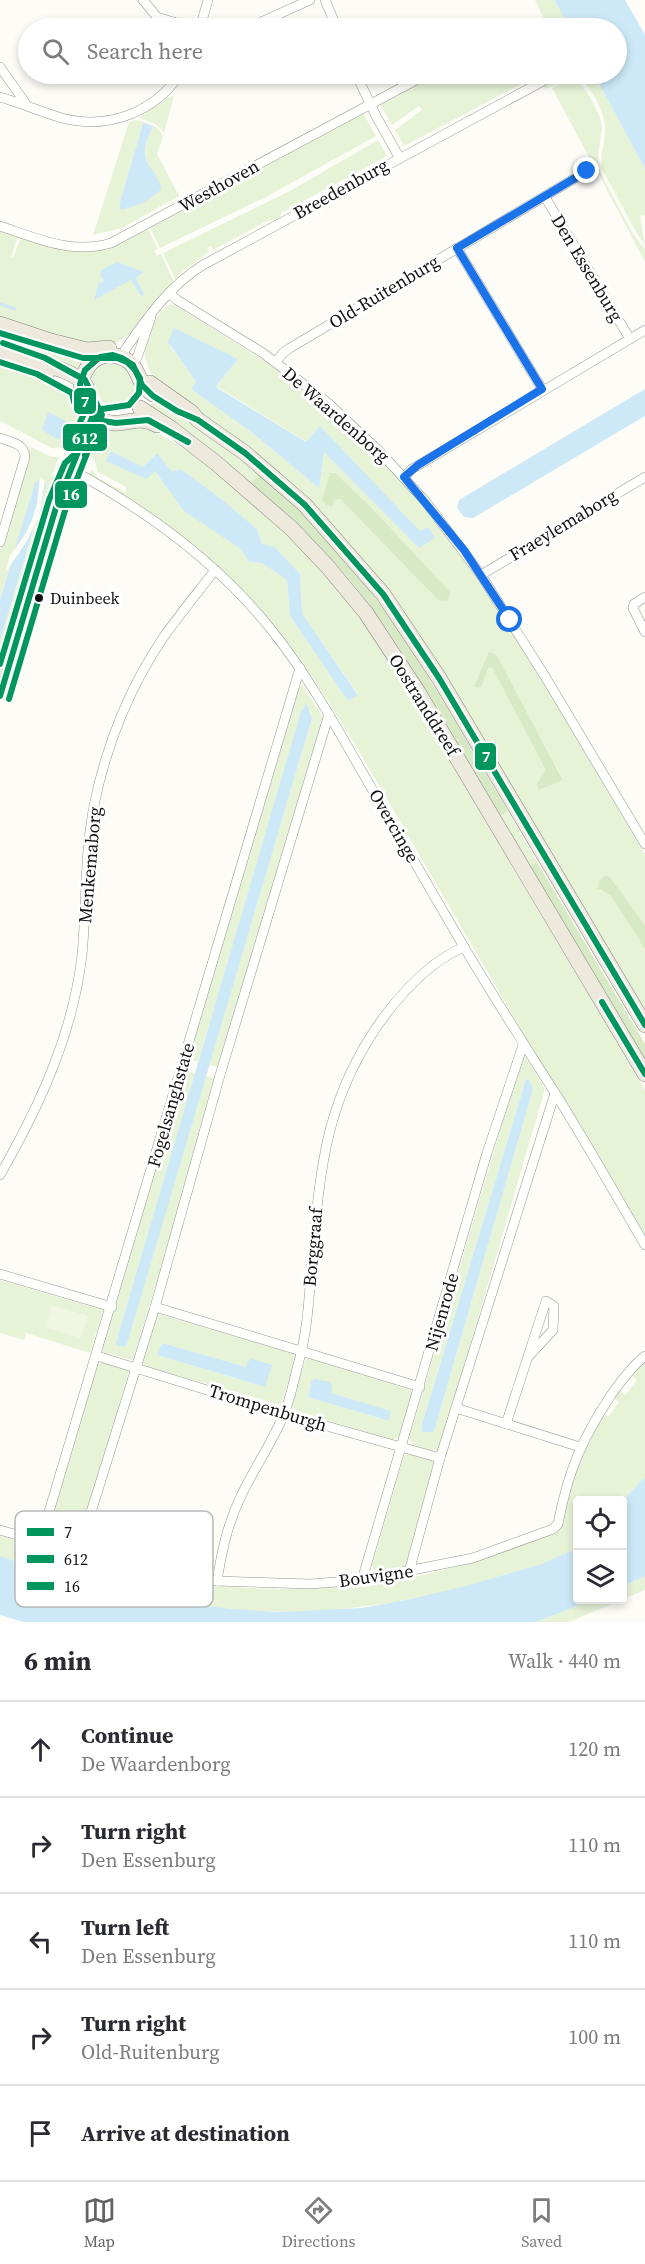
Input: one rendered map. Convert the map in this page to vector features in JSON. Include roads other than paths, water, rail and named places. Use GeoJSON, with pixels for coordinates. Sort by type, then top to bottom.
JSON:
{"type":"FeatureCollection","features":[{"type":"Feature","properties":{"kind":"main road"},"geometry":{"type":"LineString","coordinates":[[0,324],[51,341],[56,346],[92,356],[128,355],[144,387],[150,387],[141,413],[119,424],[101,417],[85,385],[50,366],[41,366],[0,352]]}},
{"type":"Feature","properties":{"kind":"main road"},"geometry":{"type":"LineString","coordinates":[[81,383],[92,356]]}},
{"type":"Feature","properties":{"kind":"main road","name":"Oostranddreef"},"geometry":{"type":"LineString","coordinates":[[150,387],[189,417],[198,420],[251,457],[305,505],[383,594],[445,688],[645,1025]]}},
{"type":"Feature","properties":{"kind":"main road","name":"Oostranddreef"},"geometry":{"type":"LineString","coordinates":[[141,413],[172,429],[216,463],[291,528],[328,567],[366,614],[418,692],[645,1074]]}},
{"type":"Feature","properties":{"kind":"street"},"geometry":{"type":"LineString","coordinates":[[143,0],[161,18]]}},
{"type":"Feature","properties":{"kind":"street"},"geometry":{"type":"LineString","coordinates":[[203,18],[208,0]]}},
{"type":"Feature","properties":{"kind":"street"},"geometry":{"type":"LineString","coordinates":[[270,18],[310,0]]}},
{"type":"Feature","properties":{"kind":"street"},"geometry":{"type":"LineString","coordinates":[[326,0],[333,18]]}},
{"type":"Feature","properties":{"kind":"street"},"geometry":{"type":"LineString","coordinates":[[0,67],[26,104]]}},
{"type":"Feature","properties":{"kind":"street"},"geometry":{"type":"LineString","coordinates":[[0,97],[82,121],[119,118],[133,114],[150,105],[172,84]]}},
{"type":"Feature","properties":{"kind":"street"},"geometry":{"type":"LineString","coordinates":[[361,84],[399,157]]}},
{"type":"Feature","properties":{"kind":"street","name":"Westhoven"},"geometry":{"type":"LineString","coordinates":[[0,226],[65,246],[88,248],[108,244],[125,237],[409,84]]}},
{"type":"Feature","properties":{"kind":"street","name":"Breedenburg"},"geometry":{"type":"LineString","coordinates":[[128,355],[140,327],[169,293],[208,261],[537,84]]}},
{"type":"Feature","properties":{"kind":"street","name":"Old-Ruitenburg"},"geometry":{"type":"LineString","coordinates":[[276,362],[283,353],[587,171]]}},
{"type":"Feature","properties":{"kind":"street","name":"Den Essenburg"},"geometry":{"type":"LineString","coordinates":[[544,196],[630,339]]}},
{"type":"Feature","properties":{"kind":"street"},"geometry":{"type":"LineString","coordinates":[[457,248],[542,389]]}},
{"type":"Feature","properties":{"kind":"street","name":"De Waardenborg"},"geometry":{"type":"LineString","coordinates":[[169,293],[276,362],[343,417],[404,477],[443,522],[481,574],[645,844]]}},
{"type":"Feature","properties":{"kind":"street","name":"Den Essenburg"},"geometry":{"type":"LineString","coordinates":[[404,477],[418,465],[542,389],[645,330]]}},
{"type":"Feature","properties":{"kind":"street"},"geometry":{"type":"LineString","coordinates":[[0,694],[57,504],[72,469],[82,460],[101,417]]}},
{"type":"Feature","properties":{"kind":"street"},"geometry":{"type":"LineString","coordinates":[[0,438],[21,446],[25,451],[0,542]]}},
{"type":"Feature","properties":{"kind":"street","name":"Overcinge"},"geometry":{"type":"LineString","coordinates":[[72,469],[122,499],[169,532],[214,570],[268,626],[300,668],[464,947],[555,1093],[645,1245]]}},
{"type":"Feature","properties":{"kind":"street","name":"Fraeylemaborg"},"geometry":{"type":"LineString","coordinates":[[481,574],[645,477]]}},
{"type":"Feature","properties":{"kind":"street","name":"Menkemaborg"},"geometry":{"type":"LineString","coordinates":[[0,1175],[41,1098],[58,1053],[76,990],[85,917],[89,840],[95,801],[118,724],[149,660],[214,570]]}},
{"type":"Feature","properties":{"kind":"street"},"geometry":{"type":"LineString","coordinates":[[645,597],[634,604],[633,609],[645,632]]}},
{"type":"Feature","properties":{"kind":"street","name":"Fogelsanghstate"},"geometry":{"type":"LineString","coordinates":[[50,1511],[112,1307],[300,668]]}},
{"type":"Feature","properties":{"kind":"street"},"geometry":{"type":"LineString","coordinates":[[91,1511],[155,1307],[224,1064],[329,714]]}},
{"type":"Feature","properties":{"kind":"street","name":"Borggraaf"},"geometry":{"type":"LineString","coordinates":[[217,1581],[225,1536],[240,1496],[284,1414],[302,1352],[308,1318],[318,1185],[335,1108],[346,1081],[371,1035],[396,1001],[428,969],[452,952],[464,947]]}},
{"type":"Feature","properties":{"kind":"street","name":"Nijenrode"},"geometry":{"type":"LineString","coordinates":[[362,1580],[488,1153],[523,1045]]}},
{"type":"Feature","properties":{"kind":"street"},"geometry":{"type":"LineString","coordinates":[[409,1572],[440,1458],[555,1093]]}},
{"type":"Feature","properties":{"kind":"street"},"geometry":{"type":"LineString","coordinates":[[0,1274],[112,1307]]}},
{"type":"Feature","properties":{"kind":"street"},"geometry":{"type":"LineString","coordinates":[[506,1424],[546,1301],[554,1306],[553,1330],[528,1358]]}},
{"type":"Feature","properties":{"kind":"street"},"geometry":{"type":"LineString","coordinates":[[155,1307],[420,1387]]}},
{"type":"Feature","properties":{"kind":"street","name":"Trompenburgh"},"geometry":{"type":"LineString","coordinates":[[97,1356],[284,1414],[440,1458]]}},
{"type":"Feature","properties":{"kind":"street","name":"Bouvigne"},"geometry":{"type":"LineString","coordinates":[[213,1581],[310,1584],[362,1580],[473,1557],[553,1529],[558,1524],[567,1484],[580,1447],[593,1422],[617,1386],[645,1356]]}},
{"type":"Feature","properties":{"kind":"street"},"geometry":{"type":"LineString","coordinates":[[456,1408],[580,1447]]}},
{"type":"Feature","properties":{"kind":"street","name":"Bouvigne"},"geometry":{"type":"LineString","coordinates":[[0,1530],[15,1534]]}},
{"type":"Feature","properties":{"kind":"water"},"geometry":{"type":"Polygon","coordinates":[[[554,0],[625,0],[645,35],[645,169],[599,84],[627,84],[627,18],[564,18],[554,0]]]}},
{"type":"Feature","properties":{"kind":"water"},"geometry":{"type":"Polygon","coordinates":[[[143,123],[153,126],[146,143],[145,154],[148,164],[159,180],[161,189],[148,200],[121,210],[119,206],[143,123]]]}},
{"type":"Feature","properties":{"kind":"water"},"geometry":{"type":"Polygon","coordinates":[[[117,262],[144,272],[136,278],[144,294],[141,296],[131,280],[94,300],[99,281],[100,283],[104,281],[100,276],[101,270],[117,262]]]}},
{"type":"Feature","properties":{"kind":"water"},"geometry":{"type":"Polygon","coordinates":[[[174,328],[238,359],[216,386],[219,389],[306,442],[320,426],[420,531],[428,527],[435,538],[419,548],[324,452],[319,488],[250,431],[191,389],[196,382],[168,342],[174,328]]]}},
{"type":"Feature","properties":{"kind":"water"},"geometry":{"type":"Polygon","coordinates":[[[645,389],[645,416],[473,518],[464,517],[457,508],[459,500],[645,389]]]}},
{"type":"Feature","properties":{"kind":"water"},"geometry":{"type":"Polygon","coordinates":[[[48,412],[66,421],[59,440],[42,430],[48,412]]]}},
{"type":"Feature","properties":{"kind":"water"},"geometry":{"type":"Polygon","coordinates":[[[111,451],[143,467],[157,453],[172,472],[181,469],[257,529],[262,544],[275,547],[300,574],[302,613],[358,695],[348,701],[290,616],[287,580],[262,563],[249,562],[241,549],[184,511],[155,471],[146,479],[106,461],[111,451]]]}},
{"type":"Feature","properties":{"kind":"water"},"geometry":{"type":"Polygon","coordinates":[[[39,480],[46,486],[39,510],[35,510],[34,513],[38,514],[0,640],[0,600],[14,554],[17,556],[20,553],[15,549],[35,483],[39,480]]]}},
{"type":"Feature","properties":{"kind":"water"},"geometry":{"type":"Polygon","coordinates":[[[306,703],[312,718],[127,1344],[124,1347],[117,1345],[301,712],[306,703]]]}},
{"type":"Feature","properties":{"kind":"water"},"geometry":{"type":"Polygon","coordinates":[[[526,1079],[529,1080],[533,1089],[435,1428],[433,1432],[422,1432],[421,1428],[526,1079]]]}},
{"type":"Feature","properties":{"kind":"water"},"geometry":{"type":"Polygon","coordinates":[[[162,1343],[246,1367],[250,1358],[272,1365],[265,1387],[157,1355],[162,1343]]]}},
{"type":"Feature","properties":{"kind":"water"},"geometry":{"type":"Polygon","coordinates":[[[315,1379],[330,1382],[331,1393],[391,1411],[389,1421],[308,1397],[311,1381],[315,1379]]]}},
{"type":"Feature","properties":{"kind":"water"},"geometry":{"type":"Polygon","coordinates":[[[645,1477],[645,1576],[627,1584],[627,1550],[627,1496],[645,1477]]]}},
{"type":"Feature","properties":{"kind":"water"},"geometry":{"type":"Polygon","coordinates":[[[573,1550],[573,1604],[582,1604],[536,1622],[23,1622],[0,1615],[0,1556],[15,1561],[15,1607],[213,1607],[278,1612],[362,1608],[462,1587],[542,1564],[573,1550]]]}},
{"type":"Feature","properties":{"kind":"waterway"},"geometry":{"type":"LineString","coordinates":[[0,304],[15,309]]}},
{"type":"Feature","properties":{"kind":"place","name":"Duinbeek"},"geometry":{"type":"Point","coordinates":[39,598]}}]}
